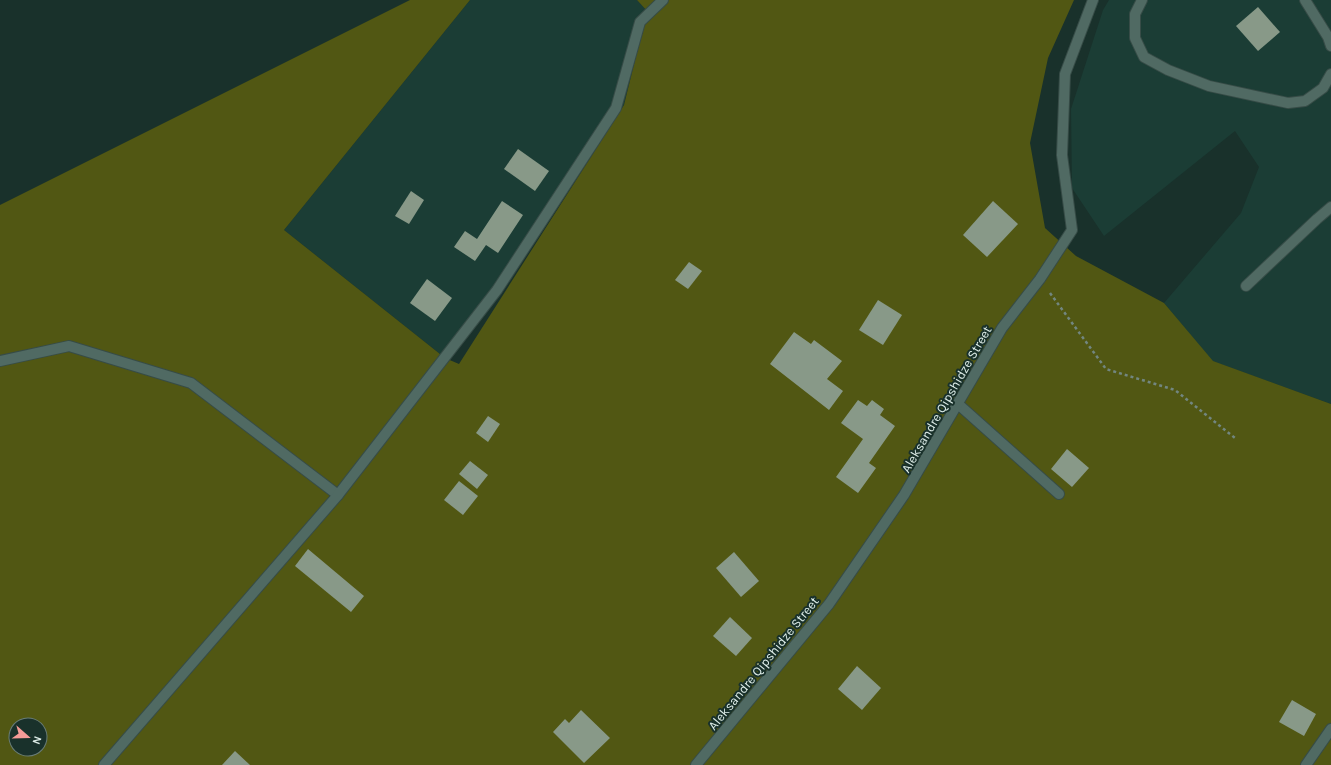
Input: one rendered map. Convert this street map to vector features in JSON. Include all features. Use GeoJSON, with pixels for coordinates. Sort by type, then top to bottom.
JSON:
{"type":"FeatureCollection","features":[{"type":"Feature","properties":{"kind":"street"},"geometry":{"type":"LineString","coordinates":[[104,765],[338,495],[497,290],[616,108],[640,22],[663,0]]}},
{"type":"Feature","properties":{"kind":"street","name":"Aleksandre Qipshidze Street"},"geometry":{"type":"LineString","coordinates":[[696,765],[829,604],[904,495],[1002,328],[1040,279],[1072,230],[1062,155],[1065,74],[1093,0]]}},
{"type":"Feature","properties":{"kind":"street"},"geometry":{"type":"LineString","coordinates":[[1142,0],[1135,14],[1135,38],[1144,57],[1168,70],[1209,86],[1288,103],[1305,101],[1323,88],[1331,74]]}},
{"type":"Feature","properties":{"kind":"street"},"geometry":{"type":"LineString","coordinates":[[1305,0],[1328,37],[1331,46]]}},
{"type":"Feature","properties":{"kind":"street"},"geometry":{"type":"LineString","coordinates":[[1246,286],[1317,219],[1331,208]]}},
{"type":"Feature","properties":{"kind":"street"},"geometry":{"type":"LineString","coordinates":[[0,362],[69,346],[191,383],[338,495]]}},
{"type":"Feature","properties":{"kind":"street"},"geometry":{"type":"LineString","coordinates":[[958,404],[1059,494]]}},
{"type":"Feature","properties":{"kind":"street"},"geometry":{"type":"LineString","coordinates":[[1306,765],[1331,729]]}},
{"type":"Feature","properties":{"kind":"path"},"geometry":{"type":"LineString","coordinates":[[1040,279],[1106,369],[1175,390],[1235,438]]}},
{"type":"Feature","properties":{"kind":"shaded area"},"geometry":{"type":"Polygon","coordinates":[[[470,0],[637,0],[647,11],[624,105],[445,358],[284,230],[470,0]]]}},
{"type":"Feature","properties":{"kind":"shaded area"},"geometry":{"type":"Polygon","coordinates":[[[1109,0],[1331,0],[1331,404],[1212,361],[1164,303],[1241,213],[1259,167],[1235,131],[1104,236],[1072,188],[1071,109],[1103,10],[1109,0]]]}},
{"type":"Feature","properties":{"kind":"green space"},"geometry":{"type":"Polygon","coordinates":[[[410,0],[470,0],[284,230],[445,358],[459,364],[624,105],[647,11],[637,0],[1074,0],[1048,58],[1030,143],[1045,228],[1076,256],[1164,303],[1213,361],[1331,404],[1331,765],[0,765],[0,205],[410,0]]]}},
{"type":"Feature","properties":{"kind":"building"},"geometry":{"type":"Polygon","coordinates":[[[1258,7],[1280,32],[1258,51],[1236,26],[1258,7]]]}},
{"type":"Feature","properties":{"kind":"building"},"geometry":{"type":"Polygon","coordinates":[[[518,149],[549,171],[535,191],[504,169],[518,149]]]}},
{"type":"Feature","properties":{"kind":"building"},"geometry":{"type":"Polygon","coordinates":[[[411,191],[424,200],[409,224],[395,216],[411,191]]]}},
{"type":"Feature","properties":{"kind":"building"},"geometry":{"type":"Polygon","coordinates":[[[502,201],[523,215],[498,253],[486,245],[475,261],[454,247],[465,231],[477,239],[502,201]]]}},
{"type":"Feature","properties":{"kind":"building"},"geometry":{"type":"Polygon","coordinates":[[[993,201],[1018,224],[987,257],[963,235],[993,201]]]}},
{"type":"Feature","properties":{"kind":"building"},"geometry":{"type":"Polygon","coordinates":[[[689,262],[702,271],[688,289],[675,280],[689,262]]]}},
{"type":"Feature","properties":{"kind":"building"},"geometry":{"type":"Polygon","coordinates":[[[427,279],[452,298],[435,321],[410,303],[427,279]]]}},
{"type":"Feature","properties":{"kind":"building"},"geometry":{"type":"Polygon","coordinates":[[[878,300],[902,315],[883,345],[859,330],[878,300]]]}},
{"type":"Feature","properties":{"kind":"building"},"geometry":{"type":"Polygon","coordinates":[[[794,332],[811,344],[814,340],[842,361],[827,379],[843,391],[829,410],[770,364],[794,332]]]}},
{"type":"Feature","properties":{"kind":"building"},"geometry":{"type":"Polygon","coordinates":[[[858,400],[867,406],[872,400],[884,409],[880,415],[895,426],[869,463],[876,468],[858,493],[836,477],[863,439],[841,423],[858,400]]]}},
{"type":"Feature","properties":{"kind":"building"},"geometry":{"type":"Polygon","coordinates":[[[488,416],[500,424],[488,442],[476,433],[488,416]]]}},
{"type":"Feature","properties":{"kind":"building"},"geometry":{"type":"Polygon","coordinates":[[[1067,449],[1089,468],[1072,487],[1051,469],[1067,449]]]}},
{"type":"Feature","properties":{"kind":"building"},"geometry":{"type":"Polygon","coordinates":[[[470,461],[488,475],[477,489],[459,474],[470,461]]]}},
{"type":"Feature","properties":{"kind":"building"},"geometry":{"type":"Polygon","coordinates":[[[459,481],[478,496],[463,515],[444,500],[459,481]]]}},
{"type":"Feature","properties":{"kind":"building"},"geometry":{"type":"Polygon","coordinates":[[[308,549],[364,596],[351,612],[295,566],[308,549]]]}},
{"type":"Feature","properties":{"kind":"building"},"geometry":{"type":"Polygon","coordinates":[[[734,552],[759,581],[741,597],[716,568],[734,552]]]}},
{"type":"Feature","properties":{"kind":"building"},"geometry":{"type":"Polygon","coordinates":[[[730,617],[752,638],[736,656],[713,636],[730,617]]]}},
{"type":"Feature","properties":{"kind":"building"},"geometry":{"type":"Polygon","coordinates":[[[857,666],[881,688],[862,710],[838,689],[857,666]]]}},
{"type":"Feature","properties":{"kind":"building"},"geometry":{"type":"Polygon","coordinates":[[[1292,700],[1316,714],[1304,736],[1279,722],[1292,700]]]}},
{"type":"Feature","properties":{"kind":"building"},"geometry":{"type":"Polygon","coordinates":[[[581,710],[610,738],[584,763],[553,732],[565,719],[569,723],[581,710]]]}},
{"type":"Feature","properties":{"kind":"building"},"geometry":{"type":"Polygon","coordinates":[[[235,751],[250,765],[222,765],[235,751]]]}}]}
